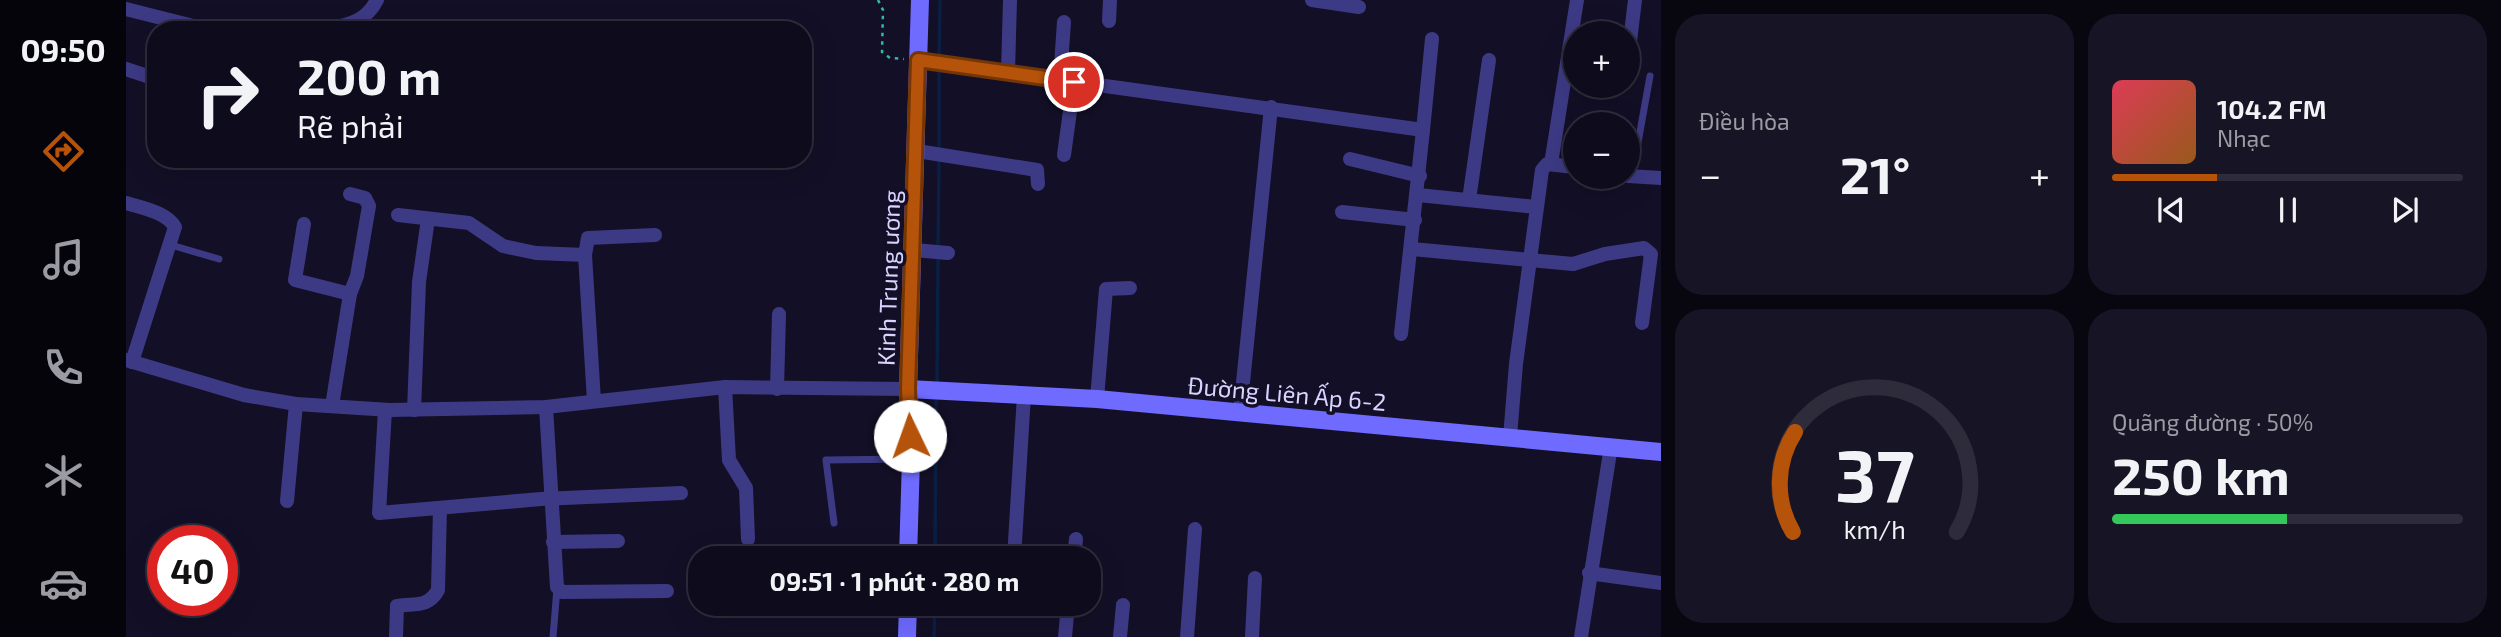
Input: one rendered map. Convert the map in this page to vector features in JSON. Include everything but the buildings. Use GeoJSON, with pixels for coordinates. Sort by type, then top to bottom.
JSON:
{"type":"FeatureCollection","features":[{"type":"Feature","properties":{"kind":"street"},"geometry":{"type":"LineString","coordinates":[[359,21],[371,12],[377,0]]}},
{"type":"Feature","properties":{"kind":"street","name":"Kinh Trung ương"},"geometry":{"type":"LineString","coordinates":[[908,546],[914,389],[914,250],[924,153],[920,0]]}},
{"type":"Feature","properties":{"kind":"street"},"geometry":{"type":"LineString","coordinates":[[1008,72],[1010,0]]}},
{"type":"Feature","properties":{"kind":"street"},"geometry":{"type":"LineString","coordinates":[[1109,21],[1110,0]]}},
{"type":"Feature","properties":{"kind":"street"},"geometry":{"type":"LineString","coordinates":[[1312,0],[1359,7]]}},
{"type":"Feature","properties":{"kind":"street"},"geometry":{"type":"LineString","coordinates":[[1551,164],[1577,0]]}},
{"type":"Feature","properties":{"kind":"street"},"geometry":{"type":"LineString","coordinates":[[1632,21],[1635,0]]}},
{"type":"Feature","properties":{"kind":"street"},"geometry":{"type":"LineString","coordinates":[[126,9],[173,21]]}},
{"type":"Feature","properties":{"kind":"street"},"geometry":{"type":"LineString","coordinates":[[1064,23],[1067,81],[1064,155]]}},
{"type":"Feature","properties":{"kind":"street"},"geometry":{"type":"LineString","coordinates":[[1401,334],[1420,176],[1432,39]]}},
{"type":"Feature","properties":{"kind":"street"},"geometry":{"type":"LineString","coordinates":[[1469,200],[1489,60]]}},
{"type":"Feature","properties":{"kind":"street"},"geometry":{"type":"LineString","coordinates":[[923,61],[1423,130]]}},
{"type":"Feature","properties":{"kind":"street"},"geometry":{"type":"LineString","coordinates":[[126,69],[147,76]]}},
{"type":"Feature","properties":{"kind":"street"},"geometry":{"type":"LineString","coordinates":[[1240,412],[1271,107]]}},
{"type":"Feature","properties":{"kind":"street"},"geometry":{"type":"LineString","coordinates":[[924,153],[1037,170],[1038,184]]}},
{"type":"Feature","properties":{"kind":"street"},"geometry":{"type":"LineString","coordinates":[[1350,159],[1420,176]]}},
{"type":"Feature","properties":{"kind":"street"},"geometry":{"type":"LineString","coordinates":[[1510,437],[1529,258],[1542,170],[1551,164],[1563,166]]}},
{"type":"Feature","properties":{"kind":"street"},"geometry":{"type":"LineString","coordinates":[[1640,177],[1661,178]]}},
{"type":"Feature","properties":{"kind":"street"},"geometry":{"type":"LineString","coordinates":[[332,406],[350,294],[358,276],[369,206],[365,198],[350,194]]}},
{"type":"Feature","properties":{"kind":"street"},"geometry":{"type":"LineString","coordinates":[[1418,195],[1536,207]]}},
{"type":"Feature","properties":{"kind":"street"},"geometry":{"type":"LineString","coordinates":[[126,203],[171,220],[175,227],[171,246],[129,361],[244,395],[296,404],[414,410],[546,407],[725,387],[914,389]]}},
{"type":"Feature","properties":{"kind":"street"},"geometry":{"type":"LineString","coordinates":[[1342,212],[1415,220]]}},
{"type":"Feature","properties":{"kind":"street"},"geometry":{"type":"LineString","coordinates":[[398,215],[478,226],[503,246],[536,253],[585,255]]}},
{"type":"Feature","properties":{"kind":"street"},"geometry":{"type":"LineString","coordinates":[[414,410],[419,282],[428,219]]}},
{"type":"Feature","properties":{"kind":"street"},"geometry":{"type":"LineString","coordinates":[[304,223],[295,280],[350,294]]}},
{"type":"Feature","properties":{"kind":"street"},"geometry":{"type":"LineString","coordinates":[[594,401],[585,255],[588,238],[655,234]]}},
{"type":"Feature","properties":{"kind":"street"},"geometry":{"type":"LineString","coordinates":[[1412,248],[1573,264],[1636,248],[1648,250],[1651,254],[1642,323]]}},
{"type":"Feature","properties":{"kind":"street"},"geometry":{"type":"LineString","coordinates":[[914,250],[948,253]]}},
{"type":"Feature","properties":{"kind":"street"},"geometry":{"type":"LineString","coordinates":[[1097,399],[1106,289],[1130,288]]}},
{"type":"Feature","properties":{"kind":"street"},"geometry":{"type":"LineString","coordinates":[[777,389],[779,314]]}},
{"type":"Feature","properties":{"kind":"street"},"geometry":{"type":"LineString","coordinates":[[725,387],[729,460],[746,488],[748,539]]}},
{"type":"Feature","properties":{"kind":"street","name":"Đường Liên Ấp 6-2"},"geometry":{"type":"LineString","coordinates":[[914,389],[1097,399],[1661,452]]}},
{"type":"Feature","properties":{"kind":"street"},"geometry":{"type":"LineString","coordinates":[[1015,546],[1024,395]]}},
{"type":"Feature","properties":{"kind":"street"},"geometry":{"type":"LineString","coordinates":[[287,501],[296,404]]}},
{"type":"Feature","properties":{"kind":"street"},"geometry":{"type":"LineString","coordinates":[[546,407],[557,587],[562,592],[667,592]]}},
{"type":"Feature","properties":{"kind":"street"},"geometry":{"type":"LineString","coordinates":[[385,410],[379,513],[550,499],[681,494]]}},
{"type":"Feature","properties":{"kind":"street"},"geometry":{"type":"LineString","coordinates":[[1581,637],[1611,446]]}},
{"type":"Feature","properties":{"kind":"street"},"geometry":{"type":"LineString","coordinates":[[396,637],[397,606],[423,605],[432,600],[438,590],[440,508]]}},
{"type":"Feature","properties":{"kind":"street"},"geometry":{"type":"LineString","coordinates":[[1187,637],[1195,528]]}},
{"type":"Feature","properties":{"kind":"street"},"geometry":{"type":"LineString","coordinates":[[1075,546],[1076,539]]}},
{"type":"Feature","properties":{"kind":"street"},"geometry":{"type":"LineString","coordinates":[[553,542],[618,541]]}},
{"type":"Feature","properties":{"kind":"street"},"geometry":{"type":"LineString","coordinates":[[1589,573],[1661,583]]}},
{"type":"Feature","properties":{"kind":"street"},"geometry":{"type":"LineString","coordinates":[[1252,637],[1255,578]]}},
{"type":"Feature","properties":{"kind":"street"},"geometry":{"type":"LineString","coordinates":[[1120,637],[1123,605]]}},
{"type":"Feature","properties":{"kind":"street"},"geometry":{"type":"LineString","coordinates":[[907,637],[908,616]]}},
{"type":"Feature","properties":{"kind":"street"},"geometry":{"type":"LineString","coordinates":[[1065,637],[1067,616]]}},
{"type":"Feature","properties":{"kind":"lane"},"geometry":{"type":"LineString","coordinates":[[1640,126],[1650,76]]}},
{"type":"Feature","properties":{"kind":"lane"},"geometry":{"type":"LineString","coordinates":[[171,246],[219,259]]}},
{"type":"Feature","properties":{"kind":"lane"},"geometry":{"type":"LineString","coordinates":[[834,523],[826,460],[911,460]]}},
{"type":"Feature","properties":{"kind":"lane"},"geometry":{"type":"LineString","coordinates":[[553,637],[557,587]]}},
{"type":"Feature","properties":{"kind":"path"},"geometry":{"type":"LineString","coordinates":[[878,0],[883,10],[882,52],[890,58],[923,61]]}},
{"type":"Feature","properties":{"kind":"waterway"},"geometry":{"type":"LineString","coordinates":[[939,57],[940,0]]}},
{"type":"Feature","properties":{"kind":"waterway"},"geometry":{"type":"LineString","coordinates":[[939,69],[939,152]]}},
{"type":"Feature","properties":{"kind":"waterway"},"geometry":{"type":"LineString","coordinates":[[938,250],[939,160]]}},
{"type":"Feature","properties":{"kind":"waterway"},"geometry":{"type":"LineString","coordinates":[[937,386],[938,258]]}},
{"type":"Feature","properties":{"kind":"waterway"},"geometry":{"type":"LineString","coordinates":[[935,546],[936,398]]}},
{"type":"Feature","properties":{"kind":"waterway"},"geometry":{"type":"LineString","coordinates":[[934,637],[935,616]]}},
{"type":"Feature","properties":{"kind":"route"},"geometry":{"type":"LineString","coordinates":[[910,436],[908,389],[918,151],[918,60],[1074,82]]}}]}
